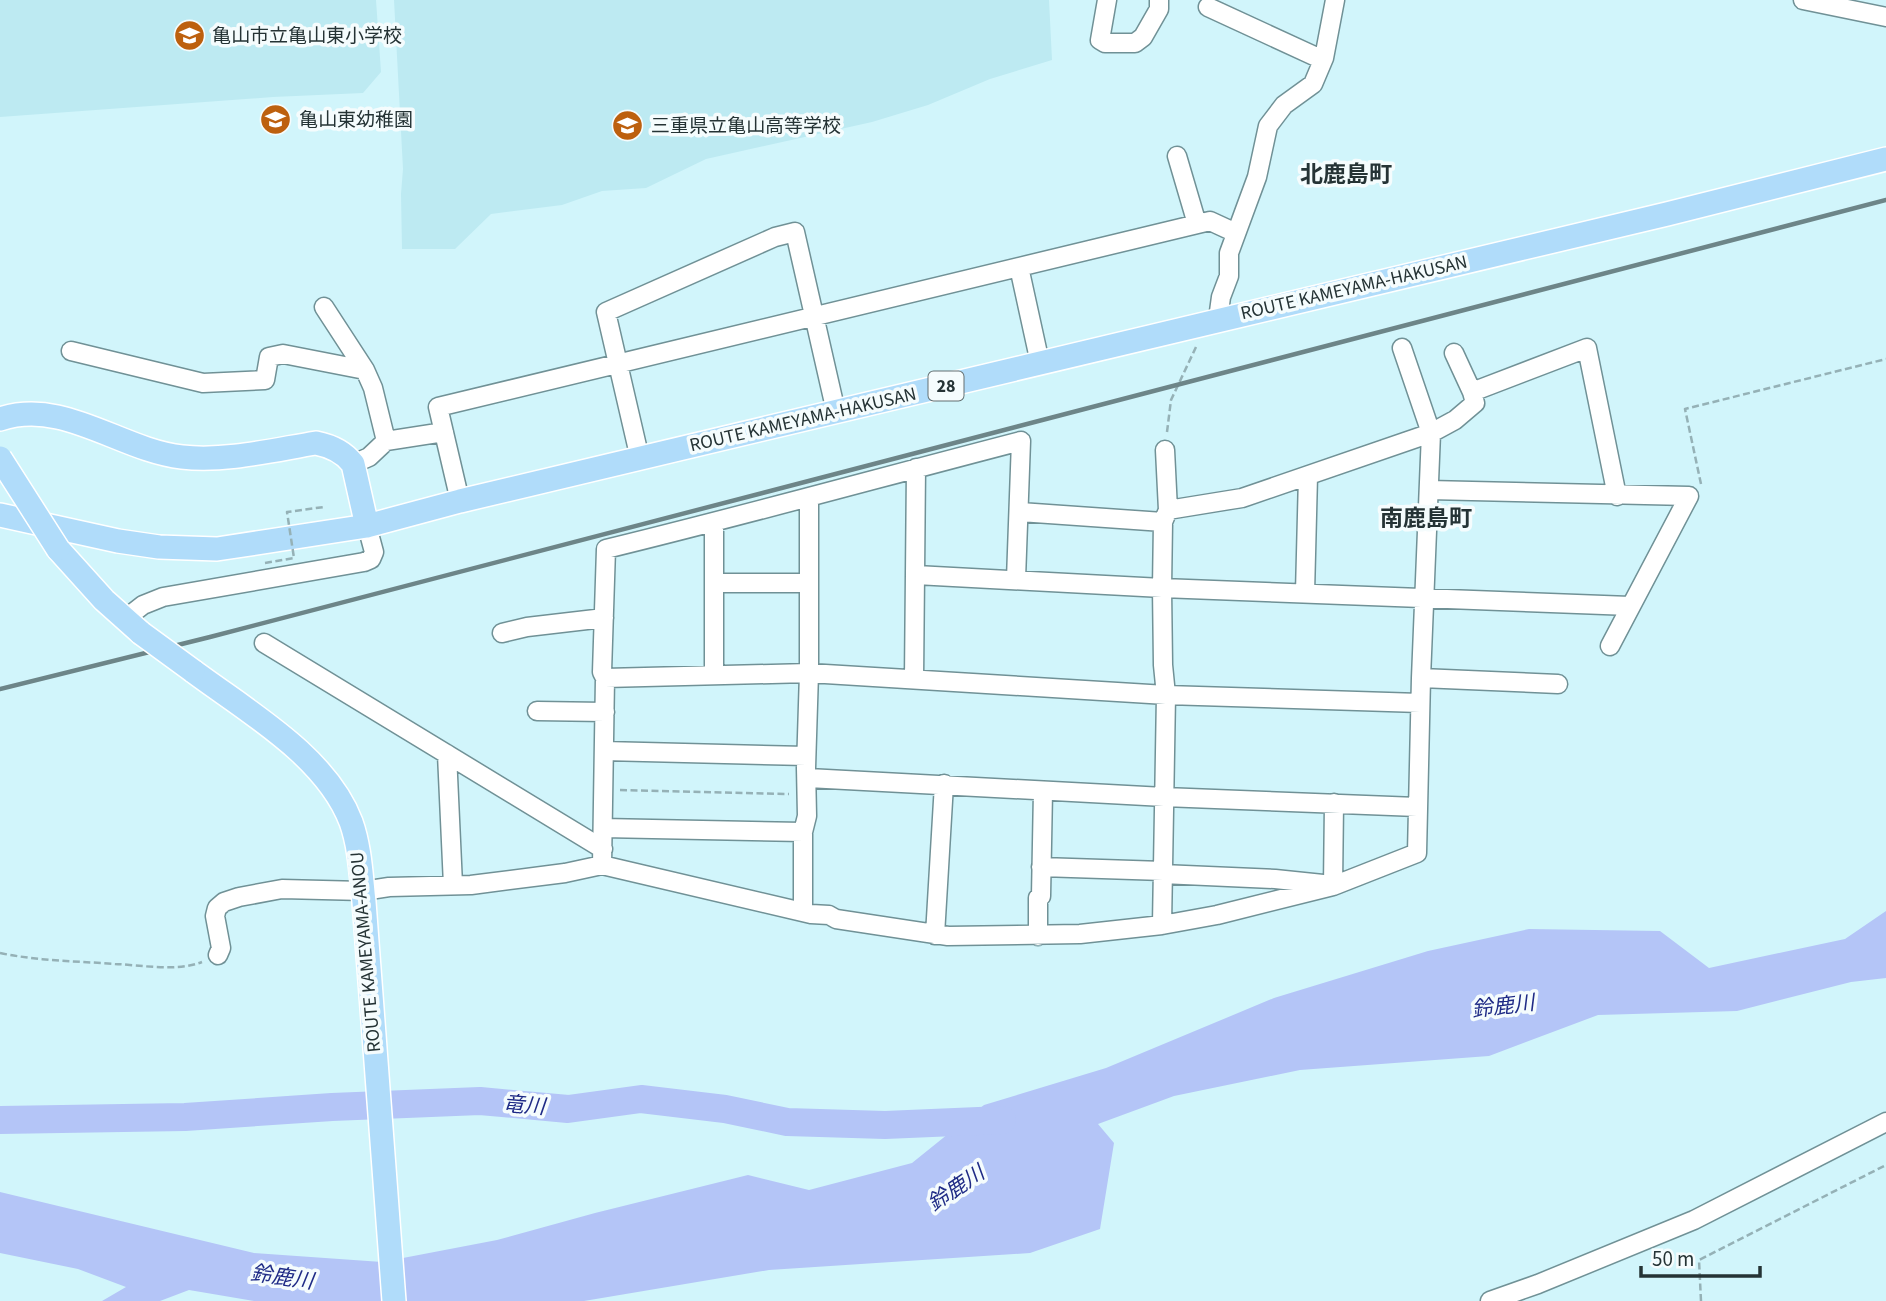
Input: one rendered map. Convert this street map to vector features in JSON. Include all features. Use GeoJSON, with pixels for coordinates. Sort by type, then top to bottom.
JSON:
{"type":"FeatureCollection","features":[{"type":"Feature","properties":{"kind":"main road","name":"ROUTE KAMEYAMA-HAKUSAN"},"geometry":{"type":"LineString","coordinates":[[0,515],[118,541],[188,549],[217,549],[367,526],[460,501],[1219,319],[1653,218],[1886,159]]}},
{"type":"Feature","properties":{"kind":"main road"},"geometry":{"type":"LineString","coordinates":[[0,419],[27,414],[64,418],[153,451],[181,457],[215,457],[316,443],[329,446],[353,464],[367,526]]}},
{"type":"Feature","properties":{"kind":"main road","name":"ROUTE KAMEYAMA-ANOU"},"geometry":{"type":"LineString","coordinates":[[0,458],[58,549],[104,600],[133,626],[293,746],[326,779],[346,810],[360,859],[394,1301]]}},
{"type":"Feature","properties":{"kind":"street"},"geometry":{"type":"LineString","coordinates":[[1107,0],[1100,40],[1105,43],[1135,43],[1143,37],[1159,9],[1159,0]]}},
{"type":"Feature","properties":{"kind":"street"},"geometry":{"type":"LineString","coordinates":[[1219,319],[1221,298],[1229,276],[1229,253],[1254,187],[1268,126],[1284,105],[1313,84],[1323,60],[1335,0]]}},
{"type":"Feature","properties":{"kind":"street"},"geometry":{"type":"LineString","coordinates":[[1803,0],[1885,13]]}},
{"type":"Feature","properties":{"kind":"street"},"geometry":{"type":"LineString","coordinates":[[1208,8],[1323,60]]}},
{"type":"Feature","properties":{"kind":"street"},"geometry":{"type":"LineString","coordinates":[[1177,156],[1197,225]]}},
{"type":"Feature","properties":{"kind":"street"},"geometry":{"type":"LineString","coordinates":[[460,501],[438,407],[1210,221],[1236,233]]}},
{"type":"Feature","properties":{"kind":"street"},"geometry":{"type":"LineString","coordinates":[[640,459],[606,312],[775,237],[795,232],[836,412]]}},
{"type":"Feature","properties":{"kind":"street"},"geometry":{"type":"LineString","coordinates":[[1019,267],[1040,363]]}},
{"type":"Feature","properties":{"kind":"street"},"geometry":{"type":"LineString","coordinates":[[324,307],[365,370],[373,388],[387,441]]}},
{"type":"Feature","properties":{"kind":"street"},"geometry":{"type":"LineString","coordinates":[[264,643],[447,754],[603,857],[836,919],[935,935],[1080,934],[1162,925],[1217,915],[1333,886],[1417,853],[1431,433],[1402,348]]}},
{"type":"Feature","properties":{"kind":"street"},"geometry":{"type":"LineString","coordinates":[[1472,392],[1587,348],[1617,496]]}},
{"type":"Feature","properties":{"kind":"street"},"geometry":{"type":"LineString","coordinates":[[71,351],[203,383],[265,380],[269,358],[284,354],[365,370]]}},
{"type":"Feature","properties":{"kind":"street"},"geometry":{"type":"LineString","coordinates":[[1020,512],[1165,516],[1242,498],[1431,433],[1455,420],[1475,403],[1454,353]]}},
{"type":"Feature","properties":{"kind":"street"},"geometry":{"type":"LineString","coordinates":[[353,464],[369,457],[387,441],[444,432]]}},
{"type":"Feature","properties":{"kind":"street"},"geometry":{"type":"LineString","coordinates":[[603,857],[605,678],[602,672],[606,549],[1021,441],[1016,579]]}},
{"type":"Feature","properties":{"kind":"street"},"geometry":{"type":"LineString","coordinates":[[1162,925],[1166,695],[1162,589],[1165,450]]}},
{"type":"Feature","properties":{"kind":"street"},"geometry":{"type":"LineString","coordinates":[[915,679],[916,468]]}},
{"type":"Feature","properties":{"kind":"street"},"geometry":{"type":"LineString","coordinates":[[1305,593],[1308,476]]}},
{"type":"Feature","properties":{"kind":"street"},"geometry":{"type":"LineString","coordinates":[[1429,490],[1689,496],[1610,646]]}},
{"type":"Feature","properties":{"kind":"street"},"geometry":{"type":"LineString","coordinates":[[803,911],[803,832],[807,816],[808,786],[806,756],[809,498]]}},
{"type":"Feature","properties":{"kind":"street"},"geometry":{"type":"LineString","coordinates":[[714,523],[714,675]]}},
{"type":"Feature","properties":{"kind":"street"},"geometry":{"type":"LineString","coordinates":[[133,626],[143,605],[163,597],[365,562],[371,559],[374,552],[367,526]]}},
{"type":"Feature","properties":{"kind":"street"},"geometry":{"type":"LineString","coordinates":[[916,575],[1162,589],[1630,606]]}},
{"type":"Feature","properties":{"kind":"street"},"geometry":{"type":"LineString","coordinates":[[715,583],[809,583]]}},
{"type":"Feature","properties":{"kind":"street"},"geometry":{"type":"LineString","coordinates":[[502,633],[527,627],[604,618]]}},
{"type":"Feature","properties":{"kind":"street"},"geometry":{"type":"LineString","coordinates":[[605,678],[809,673],[1166,695],[1420,704]]}},
{"type":"Feature","properties":{"kind":"street"},"geometry":{"type":"LineString","coordinates":[[1421,678],[1558,684]]}},
{"type":"Feature","properties":{"kind":"street"},"geometry":{"type":"LineString","coordinates":[[537,711],[605,712]]}},
{"type":"Feature","properties":{"kind":"street"},"geometry":{"type":"LineString","coordinates":[[604,751],[806,756]]}},
{"type":"Feature","properties":{"kind":"street"},"geometry":{"type":"LineString","coordinates":[[447,754],[453,885]]}},
{"type":"Feature","properties":{"kind":"street"},"geometry":{"type":"LineString","coordinates":[[808,786],[944,784],[1164,797],[1418,807]]}},
{"type":"Feature","properties":{"kind":"street"},"geometry":{"type":"LineString","coordinates":[[935,935],[944,784]]}},
{"type":"Feature","properties":{"kind":"street"},"geometry":{"type":"LineString","coordinates":[[1038,936],[1043,791]]}},
{"type":"Feature","properties":{"kind":"street"},"geometry":{"type":"LineString","coordinates":[[1333,886],[1334,803]]}},
{"type":"Feature","properties":{"kind":"street"},"geometry":{"type":"LineString","coordinates":[[603,828],[803,832]]}},
{"type":"Feature","properties":{"kind":"street"},"geometry":{"type":"LineString","coordinates":[[220,952],[215,916],[217,908],[224,902],[239,897],[282,889],[363,896],[389,887],[453,885],[565,873],[603,857]]}},
{"type":"Feature","properties":{"kind":"street"},"geometry":{"type":"LineString","coordinates":[[1041,867],[1275,879],[1333,886]]}},
{"type":"Feature","properties":{"kind":"street"},"geometry":{"type":"LineString","coordinates":[[1490,1301],[1693,1220],[1886,1122]]}},
{"type":"Feature","properties":{"kind":"path"},"geometry":{"type":"LineString","coordinates":[[1165,450],[1171,400],[1196,347],[1192,327]]}},
{"type":"Feature","properties":{"kind":"path"},"geometry":{"type":"LineString","coordinates":[[1689,496],[1701,484],[1685,409],[1886,359]]}},
{"type":"Feature","properties":{"kind":"path"},"geometry":{"type":"LineString","coordinates":[[265,563],[294,558],[287,512],[324,507]]}},
{"type":"Feature","properties":{"kind":"path"},"geometry":{"type":"LineString","coordinates":[[603,790],[808,786]]}},
{"type":"Feature","properties":{"kind":"path"},"geometry":{"type":"LineString","coordinates":[[0,953],[25,958],[159,966],[194,965],[220,952]]}},
{"type":"Feature","properties":{"kind":"path"},"geometry":{"type":"LineString","coordinates":[[1701,1301],[1699,1260],[1886,1165]]}},
{"type":"Feature","properties":{"kind":"shaded area","name":"亀山市立亀山東小学校"},"geometry":{"type":"Polygon","coordinates":[[[0,0],[376,0],[381,72],[363,93],[0,117],[0,0]]]}},
{"type":"Feature","properties":{"kind":"shaded area","name":"三重県立亀山高等学校"},"geometry":{"type":"Polygon","coordinates":[[[394,0],[1049,0],[1052,60],[990,79],[928,105],[872,122],[706,159],[646,188],[602,191],[562,205],[491,214],[455,249],[402,249],[403,169],[394,0]]]}},
{"type":"Feature","properties":{"kind":"water","name":"鈴鹿川"},"geometry":{"type":"Polygon","coordinates":[[[1886,911],[1886,978],[1851,982],[1737,1011],[1598,1015],[1489,1056],[1300,1070],[1174,1096],[1098,1124],[1114,1143],[1100,1229],[1030,1253],[769,1270],[584,1301],[254,1301],[189,1290],[160,1301],[102,1301],[126,1287],[78,1269],[0,1253],[0,1192],[254,1253],[382,1262],[497,1240],[748,1175],[809,1190],[912,1163],[984,1105],[1106,1068],[1274,998],[1428,951],[1529,929],[1660,931],[1709,968],[1845,939],[1886,911]]]}},
{"type":"Feature","properties":{"kind":"waterway","name":"竜川"},"geometry":{"type":"LineString","coordinates":[[0,1120],[185,1117],[480,1101],[568,1109],[641,1099],[725,1109],[787,1122],[885,1125],[1002,1120]]}},
{"type":"Feature","properties":{"kind":"railway"},"geometry":{"type":"LineString","coordinates":[[0,689],[210,637],[1886,200]]}},
{"type":"Feature","properties":{"kind":"place","name":"亀山市立亀山東小学校"},"geometry":{"type":"Point","coordinates":[189,36]}},
{"type":"Feature","properties":{"kind":"place","name":"亀山東幼稚園"},"geometry":{"type":"Point","coordinates":[276,120]}},
{"type":"Feature","properties":{"kind":"place","name":"三重県立亀山高等学校"},"geometry":{"type":"Point","coordinates":[628,126]}},
{"type":"Feature","properties":{"kind":"district","name":"北鹿島町"},"geometry":{"type":"Point","coordinates":[1346,174]}},
{"type":"Feature","properties":{"kind":"district","name":"南鹿島町"},"geometry":{"type":"Point","coordinates":[1426,518]}}]}
